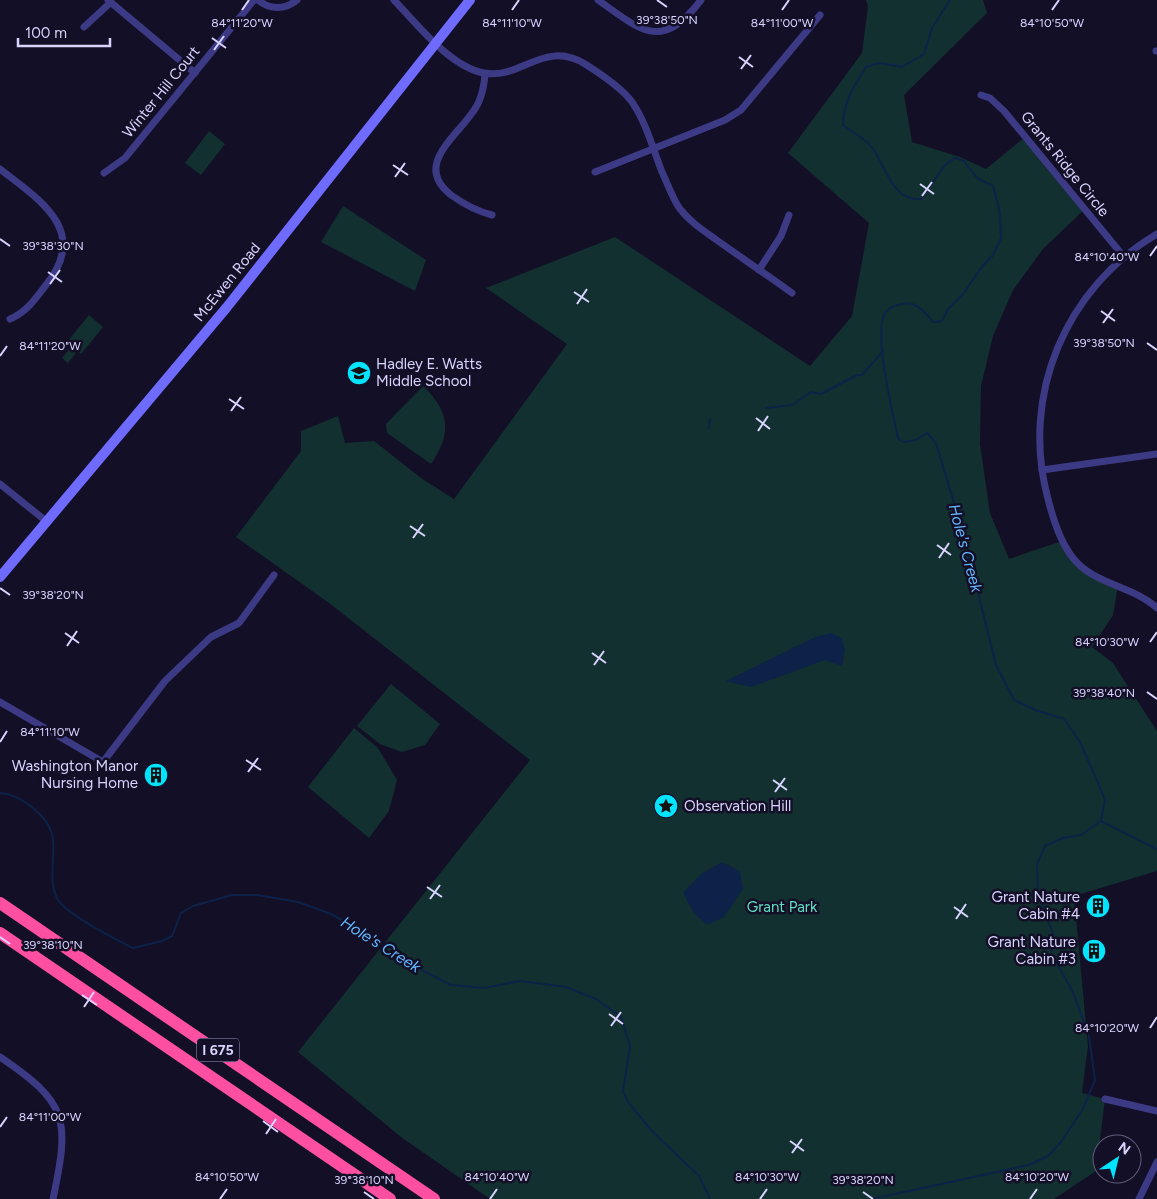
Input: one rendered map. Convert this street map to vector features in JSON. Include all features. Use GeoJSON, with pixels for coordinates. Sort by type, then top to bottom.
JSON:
{"type":"FeatureCollection","features":[{"type":"Feature","properties":{"kind":"highway","name":"I 675"},"geometry":{"type":"LineString","coordinates":[[0,903],[434,1199]]}},
{"type":"Feature","properties":{"kind":"highway","name":"I 675"},"geometry":{"type":"LineString","coordinates":[[0,933],[390,1199]]}},
{"type":"Feature","properties":{"kind":"street","name":"Winter Hill Court"},"geometry":{"type":"LineString","coordinates":[[104,173],[125,158],[254,0]]}},
{"type":"Feature","properties":{"kind":"street"},"geometry":{"type":"LineString","coordinates":[[258,0],[277,8],[288,6],[297,0]]}},
{"type":"Feature","properties":{"kind":"street"},"geometry":{"type":"LineString","coordinates":[[394,0],[436,43],[460,63],[485,74],[504,72],[552,56],[578,61],[622,91],[630,100],[674,199],[686,217],[792,293]]}},
{"type":"Feature","properties":{"kind":"street","name":"McEwen Road"},"geometry":{"type":"LineString","coordinates":[[0,577],[227,307],[470,0]]}},
{"type":"Feature","properties":{"kind":"street"},"geometry":{"type":"LineString","coordinates":[[598,0],[631,24],[653,31],[666,30],[682,23],[701,0]]}},
{"type":"Feature","properties":{"kind":"street"},"geometry":{"type":"LineString","coordinates":[[84,27],[109,2],[195,73]]}},
{"type":"Feature","properties":{"kind":"street"},"geometry":{"type":"LineString","coordinates":[[595,172],[725,120],[741,110],[820,15]]}},
{"type":"Feature","properties":{"kind":"street"},"geometry":{"type":"LineString","coordinates":[[485,74],[484,88],[478,105],[439,156],[435,172],[443,189],[466,206],[492,215]]}},
{"type":"Feature","properties":{"kind":"street","name":"Grants Ridge Circle"},"geometry":{"type":"LineString","coordinates":[[981,95],[990,98],[1004,111],[1124,257]]}},
{"type":"Feature","properties":{"kind":"street"},"geometry":{"type":"LineString","coordinates":[[0,170],[48,208],[58,222],[62,238],[60,262],[53,277],[28,308],[10,319]]}},
{"type":"Feature","properties":{"kind":"street"},"geometry":{"type":"LineString","coordinates":[[759,270],[781,236],[789,215]]}},
{"type":"Feature","properties":{"kind":"street"},"geometry":{"type":"LineString","coordinates":[[1157,234],[1124,257],[1104,276],[1084,299],[1072,317],[1054,356],[1041,409],[1040,439],[1042,470],[1056,523],[1062,541],[1072,558],[1086,571],[1135,593],[1157,608]]}},
{"type":"Feature","properties":{"kind":"street"},"geometry":{"type":"LineString","coordinates":[[1042,470],[1157,454]]}},
{"type":"Feature","properties":{"kind":"street"},"geometry":{"type":"LineString","coordinates":[[0,484],[46,521]]}},
{"type":"Feature","properties":{"kind":"street"},"geometry":{"type":"LineString","coordinates":[[0,702],[103,762],[165,681],[212,637],[239,623],[274,575]]}},
{"type":"Feature","properties":{"kind":"street"},"geometry":{"type":"LineString","coordinates":[[0,1057],[39,1085],[50,1098],[59,1114],[62,1140],[53,1199]]}},
{"type":"Feature","properties":{"kind":"street"},"geometry":{"type":"LineString","coordinates":[[1105,1099],[1157,1111]]}},
{"type":"Feature","properties":{"kind":"street"},"geometry":{"type":"LineString","coordinates":[[1139,1199],[1157,1162]]}},
{"type":"Feature","properties":{"kind":"green space","name":"Grant Park"},"geometry":{"type":"Polygon","coordinates":[[[866,0],[983,0],[987,13],[904,95],[912,142],[960,157],[986,169],[1025,137],[1084,210],[1043,249],[1013,290],[993,336],[981,386],[980,444],[990,513],[1009,559],[1062,541],[1079,565],[1118,585],[1113,615],[1092,647],[1113,663],[1157,731],[1157,871],[1074,896],[1088,1046],[1082,1093],[1105,1099],[1101,1134],[1092,1134],[1092,1174],[1054,1199],[490,1199],[401,1137],[298,1052],[530,760],[329,603],[236,537],[301,451],[301,431],[338,416],[345,443],[374,441],[421,478],[454,499],[567,344],[486,288],[615,237],[810,366],[852,316],[869,223],[788,153],[862,53],[868,6],[866,0]]]}},
{"type":"Feature","properties":{"kind":"green space"},"geometry":{"type":"Polygon","coordinates":[[[209,131],[225,144],[201,175],[185,163],[209,131]]]}},
{"type":"Feature","properties":{"kind":"green space"},"geometry":{"type":"Polygon","coordinates":[[[343,206],[426,260],[415,291],[321,242],[343,206]]]}},
{"type":"Feature","properties":{"kind":"green space"},"geometry":{"type":"Polygon","coordinates":[[[89,315],[103,327],[81,354],[67,342],[89,315]]]}},
{"type":"Feature","properties":{"kind":"green space"},"geometry":{"type":"Polygon","coordinates":[[[70,348],[76,353],[68,363],[62,358],[70,348]]]}},
{"type":"Feature","properties":{"kind":"green space"},"geometry":{"type":"Polygon","coordinates":[[[423,386],[439,405],[445,423],[445,433],[442,442],[431,464],[387,433],[386,424],[423,386]]]}},
{"type":"Feature","properties":{"kind":"green space"},"geometry":{"type":"Polygon","coordinates":[[[391,684],[440,724],[425,745],[402,752],[380,744],[357,726],[391,684]]]}},
{"type":"Feature","properties":{"kind":"green space"},"geometry":{"type":"Polygon","coordinates":[[[354,728],[378,748],[397,780],[389,811],[369,838],[308,787],[354,728]]]}},
{"type":"Feature","properties":{"kind":"water"},"geometry":{"type":"Polygon","coordinates":[[[831,633],[841,638],[845,649],[842,666],[825,660],[751,687],[726,681],[815,637],[831,633]]]}},
{"type":"Feature","properties":{"kind":"water"},"geometry":{"type":"Polygon","coordinates":[[[722,862],[740,871],[743,889],[724,917],[707,925],[694,913],[683,893],[701,874],[722,862]]]}},
{"type":"Feature","properties":{"kind":"waterway","name":"Hole's Creek"},"geometry":{"type":"LineString","coordinates":[[872,1199],[1029,1165],[1048,1156],[1061,1142],[1083,1109],[1095,1080],[1089,1036],[1073,992],[1051,953],[1053,934],[1038,893],[1037,864],[1045,846],[1063,838],[1081,835],[1101,821],[1105,799],[1080,742],[1064,719],[1035,710],[1014,700],[996,665],[964,536],[936,443],[927,433],[916,440],[903,442],[898,438],[885,374],[881,338],[882,323],[888,309],[907,303],[916,305],[933,322],[942,321],[948,309],[963,294],[981,268],[993,255],[1001,238],[1000,213],[993,186],[977,178],[964,161],[955,158],[945,165],[921,199],[911,198],[904,195],[891,182],[878,156],[870,145],[843,125],[847,101],[866,67],[879,63],[902,67],[924,54],[932,28],[950,0]]}},
{"type":"Feature","properties":{"kind":"waterway"},"geometry":{"type":"LineString","coordinates":[[766,408],[792,405],[811,392],[821,394],[857,375],[862,375],[883,351]]}},
{"type":"Feature","properties":{"kind":"waterway"},"geometry":{"type":"LineString","coordinates":[[709,428],[710,419]]}},
{"type":"Feature","properties":{"kind":"waterway","name":"Hole's Creek"},"geometry":{"type":"LineString","coordinates":[[0,793],[26,803],[42,816],[47,824],[53,841],[52,877],[54,891],[62,904],[92,926],[133,948],[162,941],[172,936],[181,913],[193,906],[232,895],[257,895],[298,902],[331,914],[377,939],[388,953],[451,985],[484,988],[520,981],[566,987],[596,999],[621,1017],[630,1046],[623,1091],[628,1102],[651,1130],[699,1176],[710,1199]]}},
{"type":"Feature","properties":{"kind":"waterway"},"geometry":{"type":"LineString","coordinates":[[1101,821],[1157,849]]}},
{"type":"Feature","properties":{"kind":"place","name":"Hadley E. Watts Middle School"},"geometry":{"type":"Point","coordinates":[359,373]}},
{"type":"Feature","properties":{"kind":"place","name":"Washington Manor Nursing Home"},"geometry":{"type":"Point","coordinates":[156,775]}},
{"type":"Feature","properties":{"kind":"place","name":"Observation Hill"},"geometry":{"type":"Point","coordinates":[666,806]}},
{"type":"Feature","properties":{"kind":"place","name":"Grant Nature Cabin #4"},"geometry":{"type":"Point","coordinates":[1098,906]}},
{"type":"Feature","properties":{"kind":"place","name":"Grant Nature Cabin #3"},"geometry":{"type":"Point","coordinates":[1094,951]}}]}
